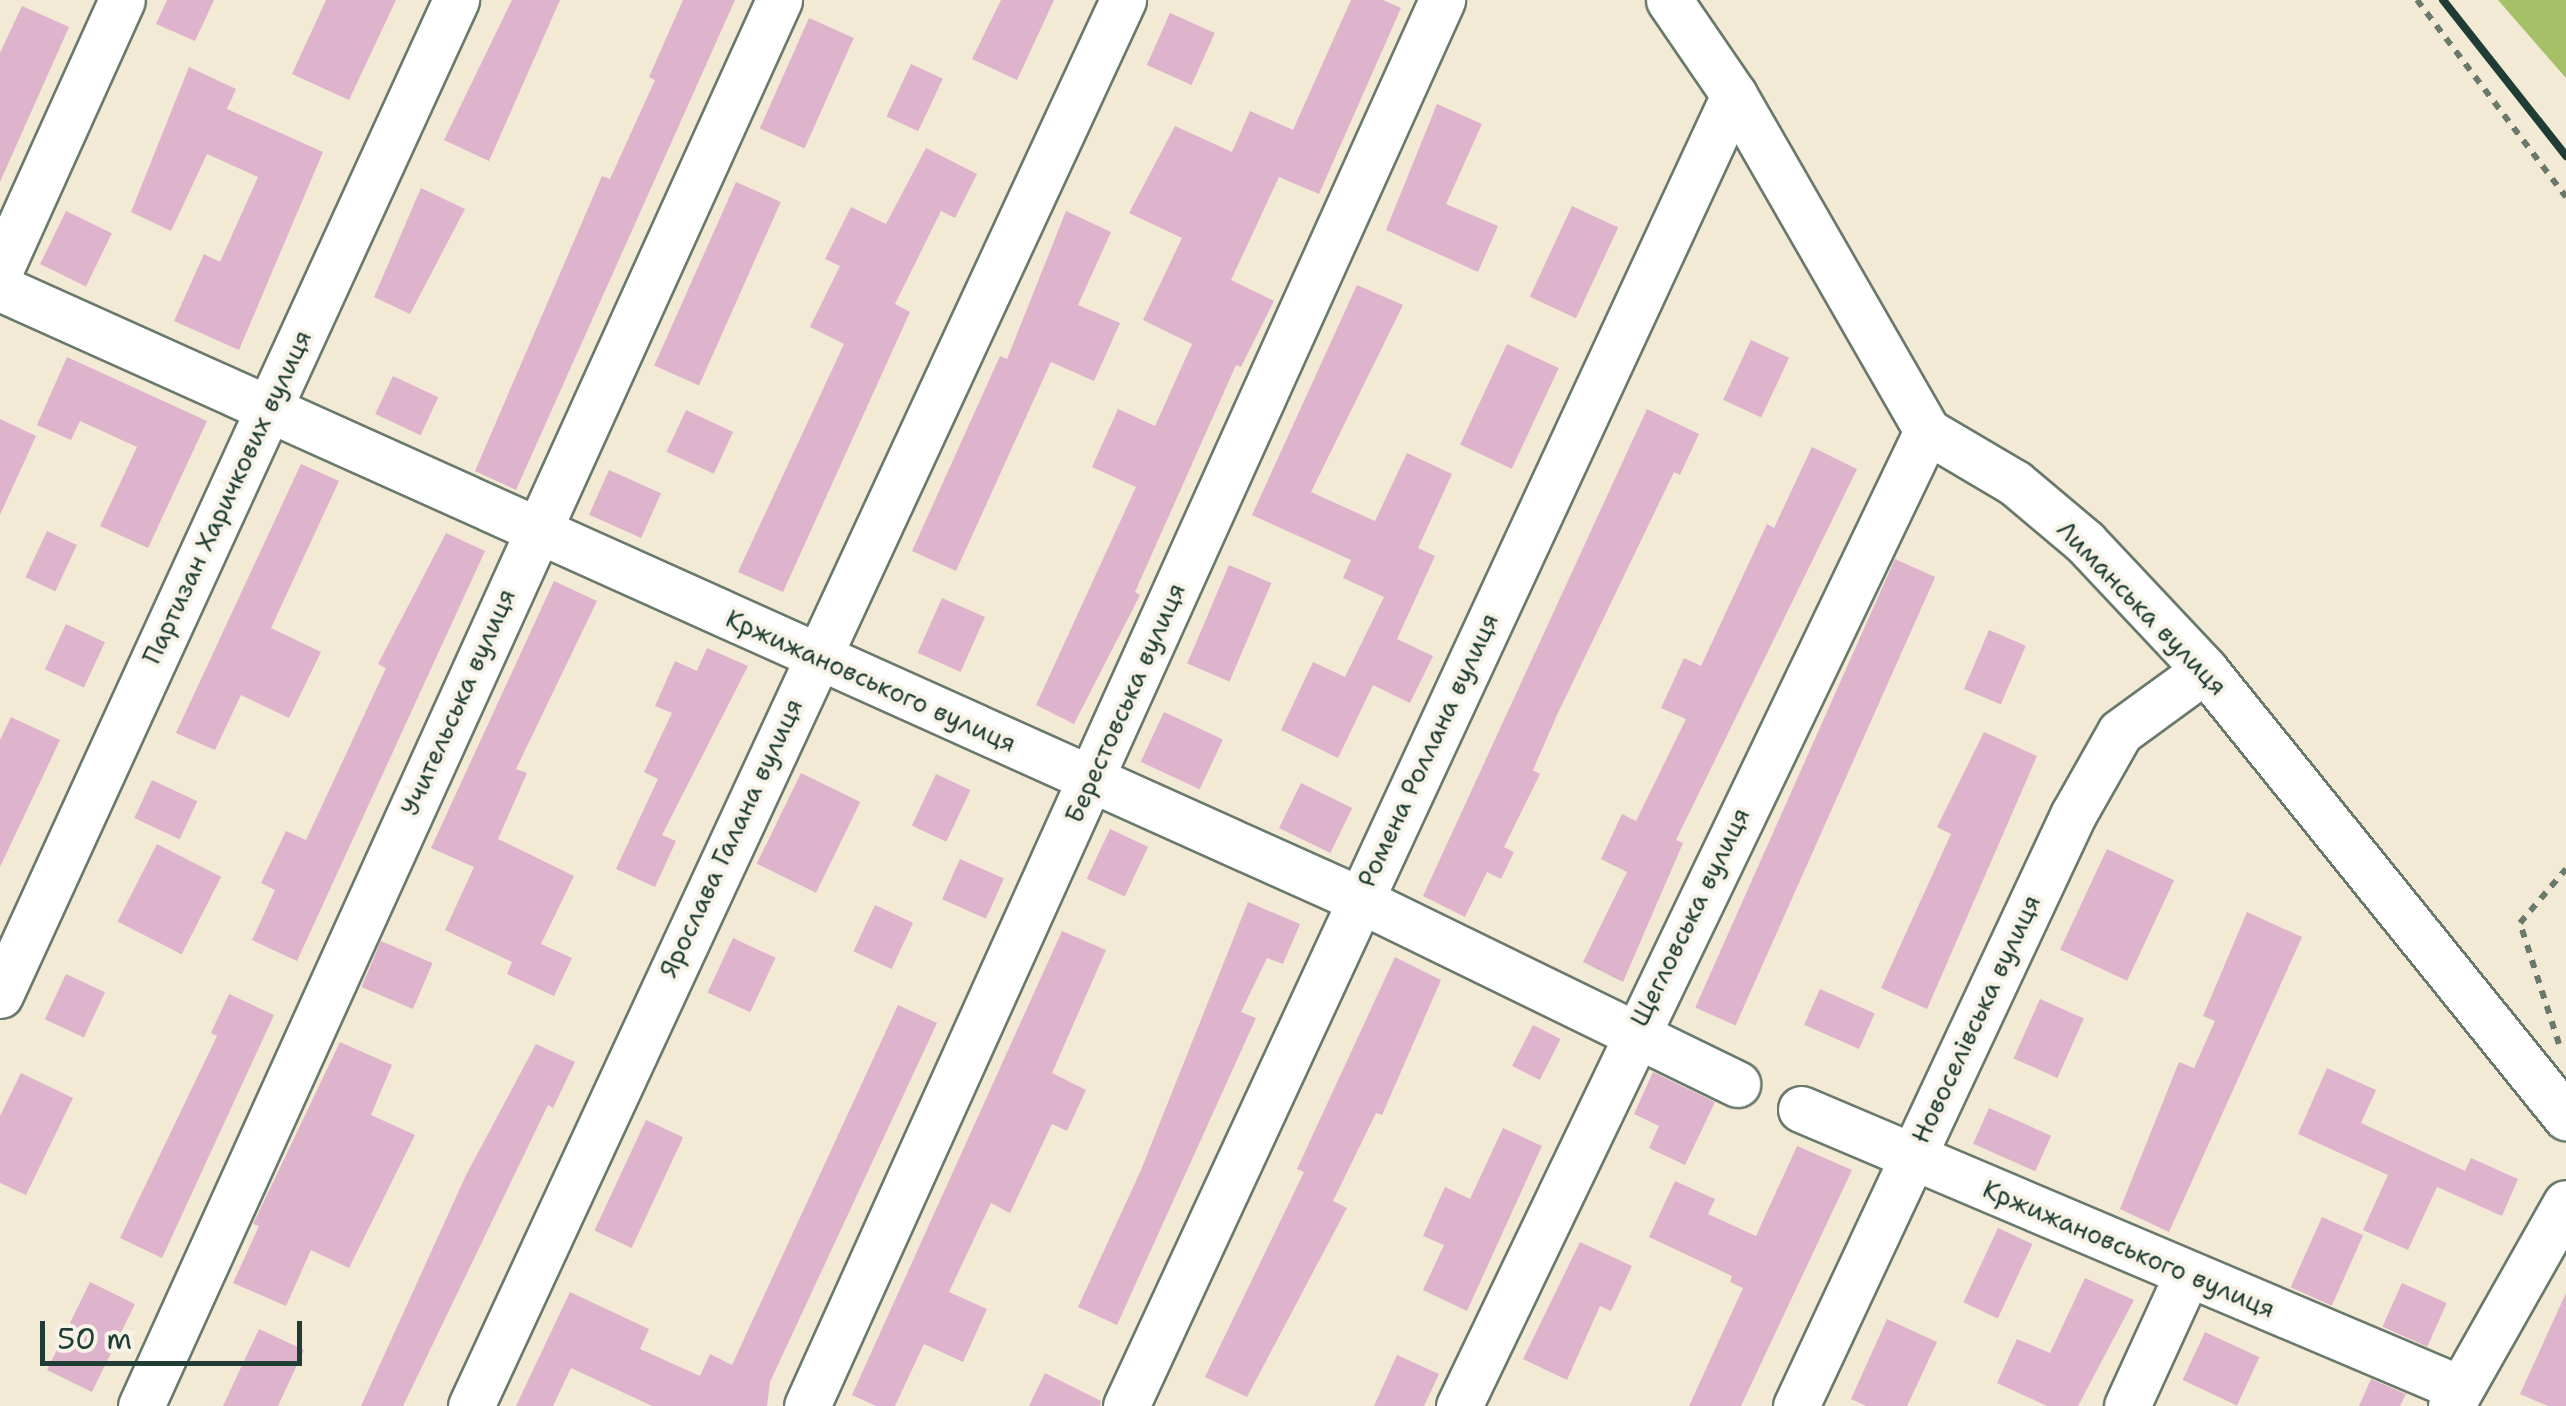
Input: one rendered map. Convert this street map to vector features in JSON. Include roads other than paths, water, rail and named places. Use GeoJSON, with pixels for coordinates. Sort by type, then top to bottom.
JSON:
{"type":"FeatureCollection","features":[{"type":"Feature","properties":{"kind":"street"},"geometry":{"type":"LineString","coordinates":[[0,270],[122,0]]}},
{"type":"Feature","properties":{"kind":"street","name":"Партизан Харичкових вулиця"},"geometry":{"type":"LineString","coordinates":[[0,994],[456,0]]}},
{"type":"Feature","properties":{"kind":"street","name":"Учительська вулиця"},"geometry":{"type":"LineString","coordinates":[[141,1406],[779,0]]}},
{"type":"Feature","properties":{"kind":"street","name":"Ярослава Галана вулиця"},"geometry":{"type":"LineString","coordinates":[[470,1406],[815,656],[1123,0]]}},
{"type":"Feature","properties":{"kind":"street","name":"Берестовська вулиця"},"geometry":{"type":"LineString","coordinates":[[807,1406],[1442,0]]}},
{"type":"Feature","properties":{"kind":"street","name":"Лиманська вулиця"},"geometry":{"type":"LineString","coordinates":[[1669,0],[1734,95],[1927,430],[2015,483],[2085,542],[2205,670],[2566,1117]]}},
{"type":"Feature","properties":{"kind":"street","name":"Ромена Роллана вулиця"},"geometry":{"type":"LineString","coordinates":[[1126,1406],[1734,95]]}},
{"type":"Feature","properties":{"kind":"street","name":"Кржижановського вулиця"},"geometry":{"type":"LineString","coordinates":[[0,288],[1358,900],[1737,1084]]}},
{"type":"Feature","properties":{"kind":"street","name":"Щегловська вулиця"},"geometry":{"type":"LineString","coordinates":[[1459,1406],[1632,1036],[1927,430]]}},
{"type":"Feature","properties":{"kind":"street","name":"Новоселівська вулиця"},"geometry":{"type":"LineString","coordinates":[[1796,1406],[2072,815],[2120,732],[2205,670]]}},
{"type":"Feature","properties":{"kind":"street","name":"Кржижановського вулиця"},"geometry":{"type":"LineString","coordinates":[[1800,1109],[2187,1275],[2455,1397]]}},
{"type":"Feature","properties":{"kind":"street"},"geometry":{"type":"LineString","coordinates":[[2455,1397],[2566,1202]]}},
{"type":"Feature","properties":{"kind":"street"},"geometry":{"type":"LineString","coordinates":[[2127,1406],[2187,1275]]}},
{"type":"Feature","properties":{"kind":"railway"},"geometry":{"type":"LineString","coordinates":[[2443,0],[2566,156]]}}]}
